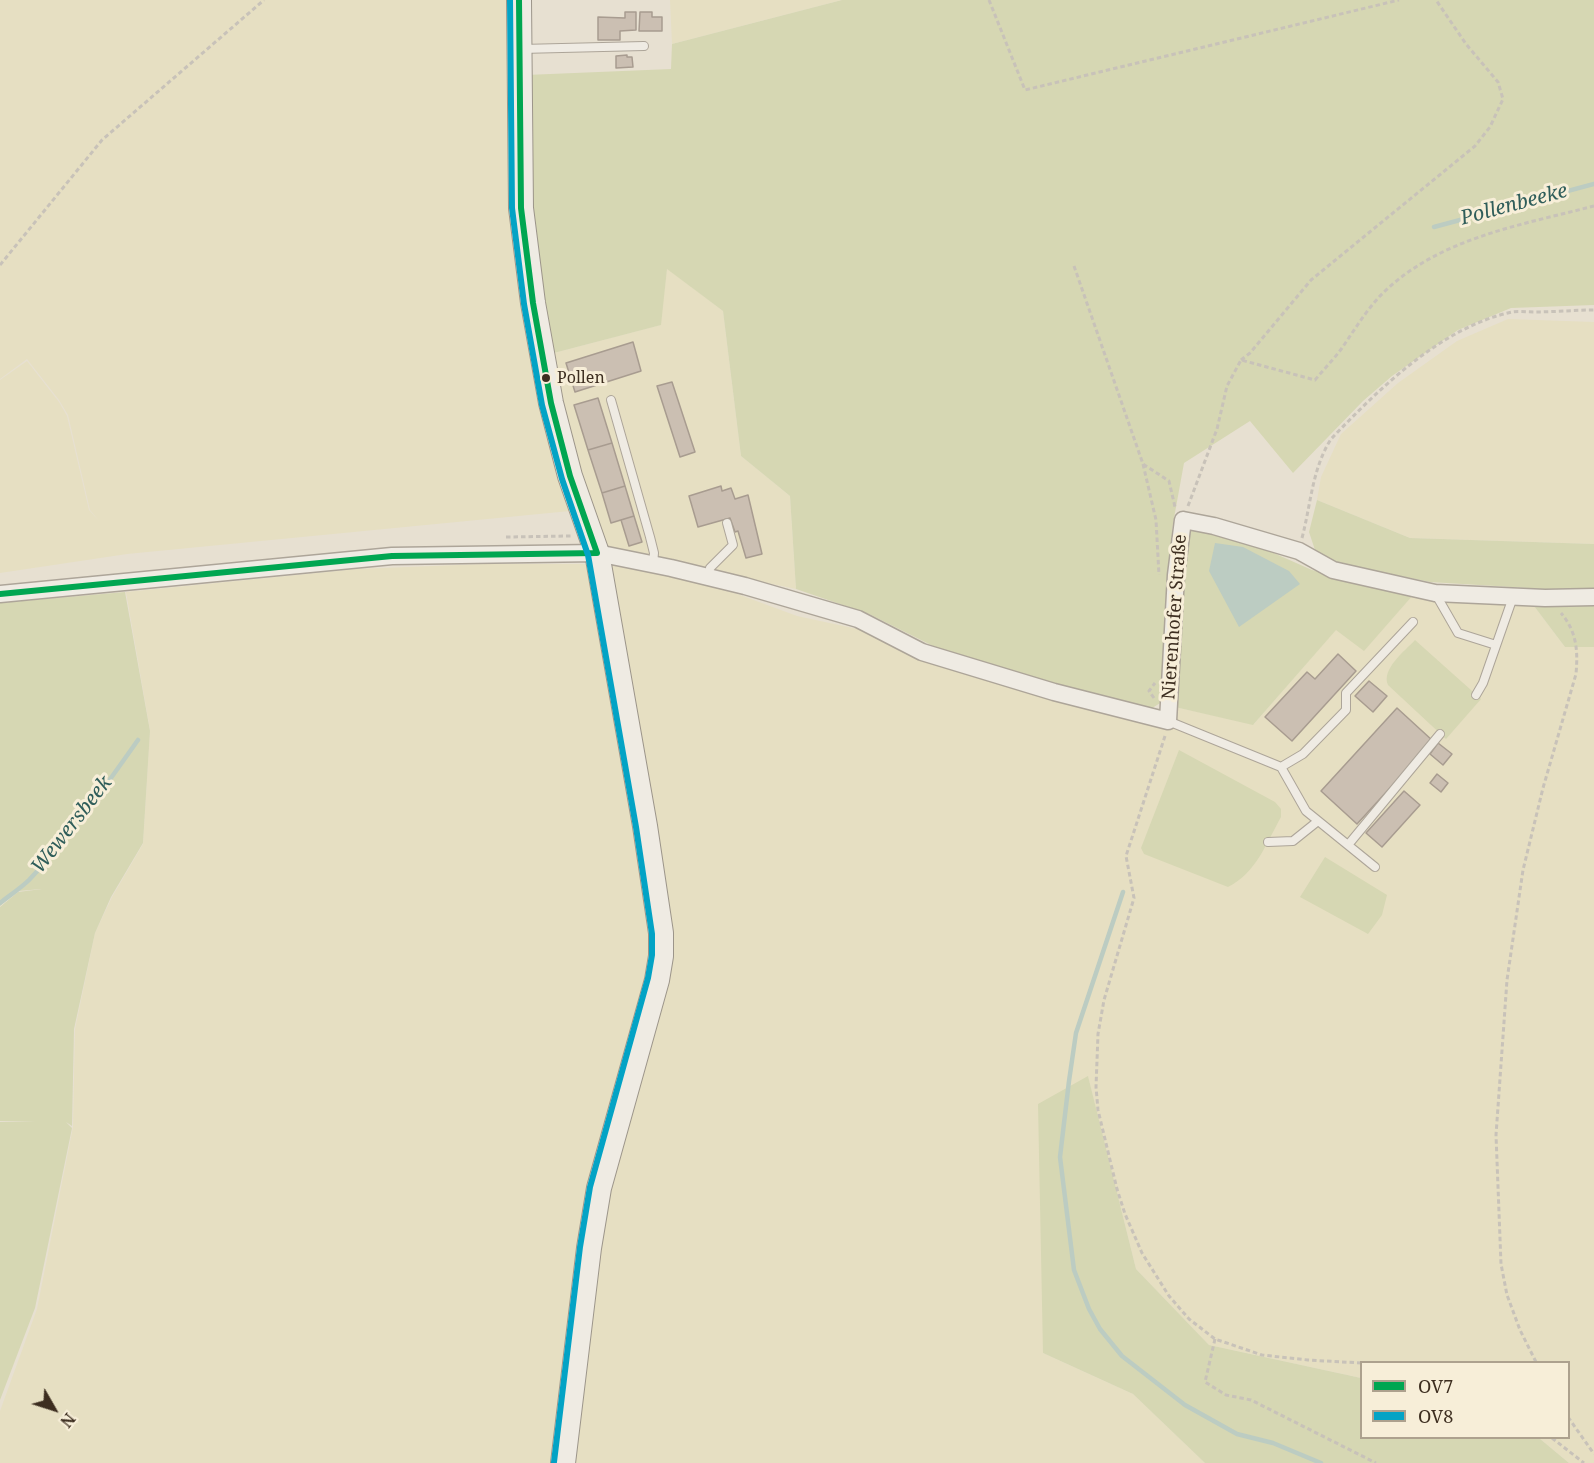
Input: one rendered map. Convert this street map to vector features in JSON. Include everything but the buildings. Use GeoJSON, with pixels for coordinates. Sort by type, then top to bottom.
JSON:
{"type":"FeatureCollection","features":[{"type":"Feature","properties":{"kind":"street"},"geometry":{"type":"LineString","coordinates":[[519,0],[521,208],[533,303],[550,404],[570,476],[597,553],[645,826],[661,933],[661,956],[657,980],[644,1034],[599,1188],[589,1248],[563,1463]]}},
{"type":"Feature","properties":{"kind":"street","name":"Nierenhofer Straße"},"geometry":{"type":"LineString","coordinates":[[0,594],[392,556],[597,553],[709,577],[858,619],[922,651],[1054,692],[1165,720],[1176,575],[1183,520],[1214,526],[1299,551],[1333,570],[1435,593],[1545,598],[1594,597]]}},
{"type":"Feature","properties":{"kind":"lane"},"geometry":{"type":"LineString","coordinates":[[519,49],[644,46]]}},
{"type":"Feature","properties":{"kind":"lane"},"geometry":{"type":"LineString","coordinates":[[611,400],[650,537],[654,553],[653,564]]}},
{"type":"Feature","properties":{"kind":"lane"},"geometry":{"type":"LineString","coordinates":[[709,577],[710,568],[733,545],[727,523]]}},
{"type":"Feature","properties":{"kind":"lane"},"geometry":{"type":"LineString","coordinates":[[1435,593],[1458,633],[1496,645]]}},
{"type":"Feature","properties":{"kind":"lane"},"geometry":{"type":"LineString","coordinates":[[1476,695],[1483,683],[1513,596]]}},
{"type":"Feature","properties":{"kind":"lane"},"geometry":{"type":"LineString","coordinates":[[1281,767],[1303,754],[1347,710],[1346,693],[1413,622]]}},
{"type":"Feature","properties":{"kind":"lane"},"geometry":{"type":"LineString","coordinates":[[1165,720],[1281,767],[1306,811],[1375,867]]}},
{"type":"Feature","properties":{"kind":"lane"},"geometry":{"type":"LineString","coordinates":[[1348,845],[1440,734]]}},
{"type":"Feature","properties":{"kind":"lane"},"geometry":{"type":"LineString","coordinates":[[1268,842],[1293,841],[1318,821]]}},
{"type":"Feature","properties":{"kind":"path"},"geometry":{"type":"LineString","coordinates":[[0,265],[102,140],[264,0]]}},
{"type":"Feature","properties":{"kind":"path"},"geometry":{"type":"LineString","coordinates":[[989,0],[1025,90],[1399,0]]}},
{"type":"Feature","properties":{"kind":"path"},"geometry":{"type":"LineString","coordinates":[[1183,520],[1216,429],[1227,386],[1240,360],[1250,353],[1311,280],[1475,146],[1490,127],[1503,99],[1498,82],[1466,44],[1436,0]]}},
{"type":"Feature","properties":{"kind":"path"},"geometry":{"type":"LineString","coordinates":[[1240,360],[1315,380],[1341,350],[1355,326],[1381,295],[1396,281],[1442,251],[1484,235],[1594,206]]}},
{"type":"Feature","properties":{"kind":"path"},"geometry":{"type":"LineString","coordinates":[[1074,266],[1143,464],[1156,520],[1159,584]]}},
{"type":"Feature","properties":{"kind":"path"},"geometry":{"type":"LineString","coordinates":[[1299,551],[1317,468],[1324,450],[1331,439],[1394,377],[1441,343],[1495,317],[1515,312],[1594,310]]}},
{"type":"Feature","properties":{"kind":"path"},"geometry":{"type":"LineString","coordinates":[[1143,464],[1169,481],[1174,505],[1183,520]]}},
{"type":"Feature","properties":{"kind":"path"},"geometry":{"type":"LineString","coordinates":[[1536,1361],[1507,1295],[1501,1264],[1496,1135],[1507,980],[1523,870],[1543,788],[1576,674],[1578,656],[1576,638],[1566,618],[1545,598]]}},
{"type":"Feature","properties":{"kind":"path"},"geometry":{"type":"LineString","coordinates":[[1156,672],[1155,683],[1149,691],[1165,720],[1166,736],[1126,856],[1134,898],[1104,1000],[1098,1034],[1096,1086],[1098,1110],[1117,1188],[1125,1214],[1142,1253],[1169,1296],[1189,1319],[1215,1339],[1262,1355],[1360,1363]]}},
{"type":"Feature","properties":{"kind":"path"},"geometry":{"type":"LineString","coordinates":[[1215,1339],[1204,1382],[1226,1395],[1251,1400],[1376,1463]]}},
{"type":"Feature","properties":{"kind":"path"},"geometry":{"type":"LineString","coordinates":[[1570,1418],[1594,1454]]}},
{"type":"Feature","properties":{"kind":"path"},"geometry":{"type":"LineString","coordinates":[[1554,1439],[1584,1463]]}},
{"type":"Feature","properties":{"kind":"shaded area"},"geometry":{"type":"Polygon","coordinates":[[[0,0],[514,0],[570,511],[127,554],[0,573],[0,380],[27,361],[67,416],[89,510],[99,521],[90,510],[68,415],[59,400],[27,359],[0,379],[0,0]]]}},
{"type":"Feature","properties":{"kind":"shaded area"},"geometry":{"type":"Polygon","coordinates":[[[670,0],[842,0],[672,44],[670,0]]]}},
{"type":"Feature","properties":{"kind":"shaded area"},"geometry":{"type":"Polygon","coordinates":[[[667,268],[723,311],[741,456],[790,496],[796,589],[599,548],[550,354],[660,325],[667,268]]]}},
{"type":"Feature","properties":{"kind":"shaded area"},"geometry":{"type":"Polygon","coordinates":[[[1508,319],[1594,322],[1594,544],[1410,538],[1317,500],[1321,477],[1341,434],[1398,383],[1457,341],[1508,319]]]}},
{"type":"Feature","properties":{"kind":"shaded area"},"geometry":{"type":"Polygon","coordinates":[[[1215,543],[1243,547],[1289,571],[1300,584],[1239,627],[1209,571],[1215,543]]]}},
{"type":"Feature","properties":{"kind":"shaded area"},"geometry":{"type":"Polygon","coordinates":[[[605,562],[694,578],[797,616],[862,630],[926,662],[1172,727],[1175,707],[1254,724],[1336,629],[1413,595],[1534,606],[1565,647],[1594,647],[1594,1463],[1569,1463],[1540,1439],[1570,1439],[1570,1361],[1360,1361],[1360,1378],[1209,1345],[1136,1269],[1088,1077],[1043,1353],[1133,1394],[1205,1463],[573,1463],[597,1250],[624,1130],[664,983],[605,562]]]}},
{"type":"Feature","properties":{"kind":"shaded area"},"geometry":{"type":"Polygon","coordinates":[[[484,564],[595,564],[637,830],[652,959],[578,1240],[557,1442],[552,1463],[0,1463],[0,1411],[37,1309],[73,1127],[75,1029],[95,933],[112,897],[143,844],[150,730],[126,592],[357,569],[484,564]]]}},
{"type":"Feature","properties":{"kind":"green space"},"geometry":{"type":"Polygon","coordinates":[[[842,0],[1594,0],[1594,305],[1511,308],[1458,330],[1392,376],[1363,401],[1293,473],[1250,421],[1184,463],[1172,529],[1165,700],[1149,710],[983,667],[931,645],[869,614],[796,589],[790,496],[741,456],[723,311],[667,269],[661,325],[550,354],[527,208],[526,75],[671,69],[672,44],[842,0]]]}},
{"type":"Feature","properties":{"kind":"green space"},"geometry":{"type":"Polygon","coordinates":[[[1317,500],[1410,538],[1594,544],[1594,647],[1565,647],[1534,606],[1528,588],[1430,582],[1318,559],[1309,532],[1317,500]]]}},
{"type":"Feature","properties":{"kind":"green space"},"geometry":{"type":"Polygon","coordinates":[[[1188,526],[1242,539],[1312,570],[1413,595],[1364,651],[1336,630],[1253,725],[1175,707],[1179,613],[1188,526]]]}},
{"type":"Feature","properties":{"kind":"green space"},"geometry":{"type":"Polygon","coordinates":[[[125,592],[150,731],[143,843],[111,897],[95,933],[74,1029],[72,1126],[66,1122],[72,1128],[35,1308],[0,1400],[0,1122],[36,1121],[0,1121],[0,907],[18,892],[42,889],[18,891],[0,906],[0,603],[125,592]]]}},
{"type":"Feature","properties":{"kind":"green space"},"geometry":{"type":"Polygon","coordinates":[[[1415,640],[1481,699],[1446,739],[1388,685],[1388,673],[1391,667],[1415,640]]]}},
{"type":"Feature","properties":{"kind":"green space"},"geometry":{"type":"Polygon","coordinates":[[[1179,750],[1275,802],[1281,809],[1281,817],[1253,866],[1238,881],[1228,887],[1144,854],[1141,848],[1179,750]]]}},
{"type":"Feature","properties":{"kind":"green space"},"geometry":{"type":"Polygon","coordinates":[[[1325,857],[1387,895],[1382,915],[1368,934],[1300,897],[1325,857]]]}},
{"type":"Feature","properties":{"kind":"green space"},"geometry":{"type":"Polygon","coordinates":[[[1088,1076],[1136,1269],[1209,1345],[1360,1378],[1360,1439],[1540,1439],[1569,1463],[1205,1463],[1133,1394],[1043,1353],[1038,1104],[1088,1076]]]}},
{"type":"Feature","properties":{"kind":"waterway","name":"Pollenbeeke"},"geometry":{"type":"LineString","coordinates":[[1434,227],[1594,184]]}},
{"type":"Feature","properties":{"kind":"waterway","name":"Wewersbeek"},"geometry":{"type":"LineString","coordinates":[[0,903],[29,880],[59,847],[138,740]]}},
{"type":"Feature","properties":{"kind":"waterway"},"geometry":{"type":"LineString","coordinates":[[1123,892],[1076,1033],[1069,1081],[1060,1157],[1074,1270],[1089,1309],[1100,1329],[1122,1356],[1185,1405],[1237,1434],[1273,1443],[1321,1463]]}},
{"type":"Feature","properties":{"kind":"transit line","name":"OV8"},"geometry":{"type":"LineString","coordinates":[[510,0],[512,208],[524,304],[542,405],[562,479],[588,555],[636,827],[652,934],[652,955],[648,978],[590,1187],[580,1247],[554,1462]]}},
{"type":"Feature","properties":{"kind":"transit line","name":"OV7"},"geometry":{"type":"LineString","coordinates":[[519,0],[521,208],[533,303],[551,403],[570,476],[597,553]]}},
{"type":"Feature","properties":{"kind":"transit line","name":"OV7"},"geometry":{"type":"LineString","coordinates":[[0,594],[392,556],[597,553]]}},
{"type":"Feature","properties":{"kind":"place","name":"Pollen"},"geometry":{"type":"Point","coordinates":[546,378]}}]}
